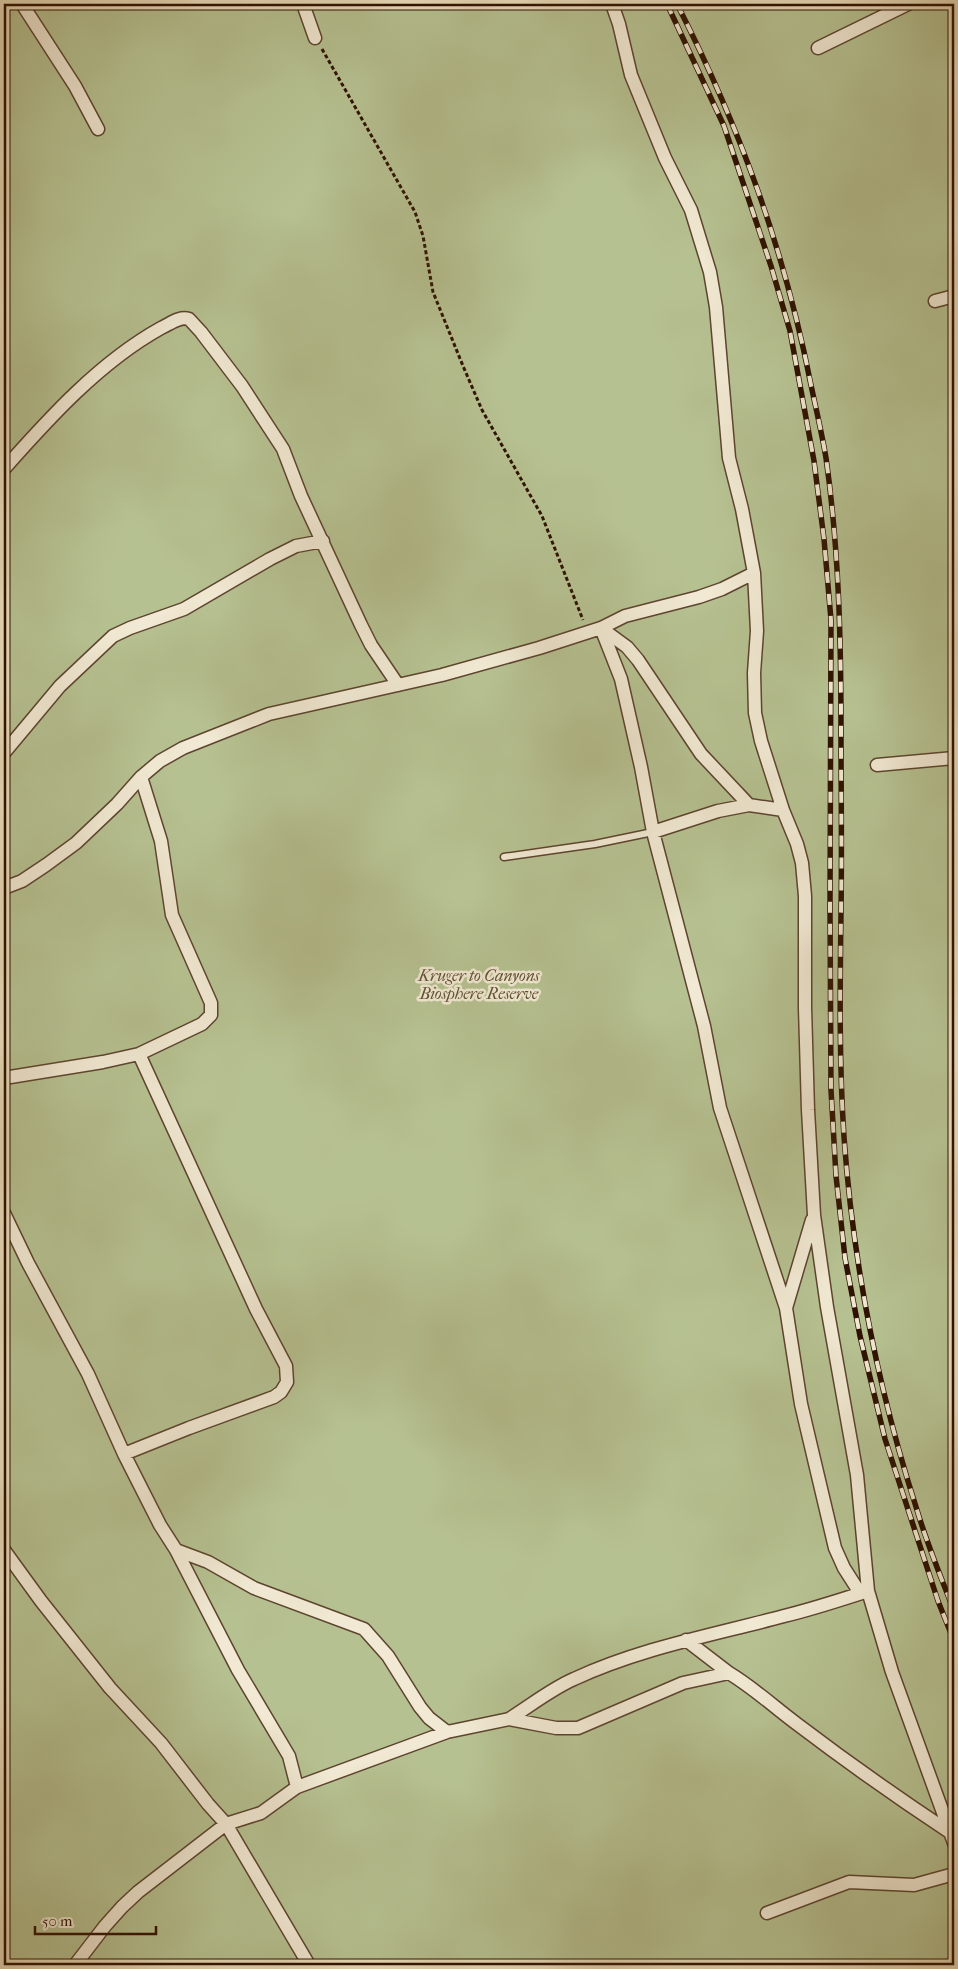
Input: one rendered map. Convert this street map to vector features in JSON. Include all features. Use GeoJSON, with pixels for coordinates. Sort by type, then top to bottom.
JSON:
{"type":"FeatureCollection","features":[{"type":"Feature","properties":{"kind":"street"},"geometry":{"type":"LineString","coordinates":[[22,4],[75,86],[98,129]]}},
{"type":"Feature","properties":{"kind":"street"},"geometry":{"type":"LineString","coordinates":[[303,4],[315,38]]}},
{"type":"Feature","properties":{"kind":"street"},"geometry":{"type":"LineString","coordinates":[[612,4],[619,24],[631,75],[664,158],[690,210],[707,258],[716,307],[730,458],[754,573],[757,631],[754,673],[755,713],[761,741],[798,850],[806,896],[805,1008],[814,1215],[827,1307],[858,1475],[864,1592],[953,1838]]}},
{"type":"Feature","properties":{"kind":"street"},"geometry":{"type":"LineString","coordinates":[[818,48],[908,4]]}},
{"type":"Feature","properties":{"kind":"street"},"geometry":{"type":"LineString","coordinates":[[936,301],[954,296]]}},
{"type":"Feature","properties":{"kind":"street"},"geometry":{"type":"LineString","coordinates":[[4,468],[41,427],[106,366],[139,341],[179,319],[186,318],[201,332],[242,386],[282,449],[301,496],[371,645],[398,685]]}},
{"type":"Feature","properties":{"kind":"street"},"geometry":{"type":"LineString","coordinates":[[4,754],[60,686],[113,636],[184,609],[296,546],[323,541]]}},
{"type":"Feature","properties":{"kind":"street"},"geometry":{"type":"LineString","coordinates":[[4,888],[22,881],[76,843],[117,804],[141,777],[160,761],[183,748],[258,718],[398,685],[539,648],[601,628],[625,616],[699,597],[722,589],[754,573]]}},
{"type":"Feature","properties":{"kind":"street"},"geometry":{"type":"LineString","coordinates":[[601,628],[627,647],[638,660],[702,754],[749,805]]}},
{"type":"Feature","properties":{"kind":"street"},"geometry":{"type":"LineString","coordinates":[[601,628],[621,679],[641,766],[653,832],[704,1026],[720,1108],[786,1308],[802,1404],[834,1548],[844,1568],[864,1592]]}},
{"type":"Feature","properties":{"kind":"street"},"geometry":{"type":"LineString","coordinates":[[877,765],[954,758]]}},
{"type":"Feature","properties":{"kind":"street"},"geometry":{"type":"LineString","coordinates":[[4,1078],[103,1062],[139,1054],[202,1024],[210,1018],[212,1009],[206,991],[172,915],[161,841],[141,777]]}},
{"type":"Feature","properties":{"kind":"street"},"geometry":{"type":"LineString","coordinates":[[653,832],[702,815],[749,805],[783,810]]}},
{"type":"Feature","properties":{"kind":"street"},"geometry":{"type":"LineString","coordinates":[[124,1454],[188,1428],[274,1397],[285,1388],[288,1377],[286,1366],[256,1308],[139,1054]]}},
{"type":"Feature","properties":{"kind":"street"},"geometry":{"type":"LineString","coordinates":[[4,1213],[28,1263],[88,1374],[124,1454],[160,1525],[176,1550],[238,1670],[289,1756],[297,1787]]}},
{"type":"Feature","properties":{"kind":"street"},"geometry":{"type":"LineString","coordinates":[[786,1308],[814,1215]]}},
{"type":"Feature","properties":{"kind":"street"},"geometry":{"type":"LineString","coordinates":[[4,1550],[41,1601],[110,1688],[161,1743],[208,1804],[226,1824],[309,1965]]}},
{"type":"Feature","properties":{"kind":"street"},"geometry":{"type":"LineString","coordinates":[[176,1550],[208,1562],[254,1588],[339,1618],[364,1629],[388,1656],[429,1718],[447,1732]]}},
{"type":"Feature","properties":{"kind":"street"},"geometry":{"type":"LineString","coordinates":[[75,1965],[104,1926],[138,1892],[226,1824],[261,1813],[297,1787],[447,1732],[509,1718],[571,1680],[665,1645],[784,1616],[864,1592]]}},
{"type":"Feature","properties":{"kind":"street"},"geometry":{"type":"LineString","coordinates":[[686,1640],[729,1673],[746,1683],[796,1724],[953,1838]]}},
{"type":"Feature","properties":{"kind":"street"},"geometry":{"type":"LineString","coordinates":[[509,1718],[556,1728],[578,1728],[683,1683],[729,1673]]}},
{"type":"Feature","properties":{"kind":"street"},"geometry":{"type":"LineString","coordinates":[[767,1913],[849,1882],[914,1885],[954,1874]]}},
{"type":"Feature","properties":{"kind":"lane"},"geometry":{"type":"LineString","coordinates":[[504,857],[595,844],[653,832]]}},
{"type":"Feature","properties":{"kind":"path"},"geometry":{"type":"LineString","coordinates":[[315,38],[415,212],[423,236],[433,292],[462,366],[482,410],[542,516],[587,632]]}},
{"type":"Feature","properties":{"kind":"green space","name":"Kruger to Canyons Biosphere Reserve"},"geometry":{"type":"Polygon","coordinates":[[[4,4],[954,4],[954,1965],[4,1965],[4,4]]]}},
{"type":"Feature","properties":{"kind":"railway"},"geometry":{"type":"LineString","coordinates":[[667,4],[724,126],[771,266],[790,331],[814,461],[824,539],[831,620],[831,1090],[836,1176],[845,1258],[860,1336],[885,1439],[938,1601],[954,1641]]}},
{"type":"Feature","properties":{"kind":"railway"},"geometry":{"type":"LineString","coordinates":[[677,4],[721,97],[758,190],[788,285],[826,458],[834,526],[840,629],[840,997],[842,1109],[848,1184],[869,1325],[890,1418],[921,1523],[954,1611]]}}]}
